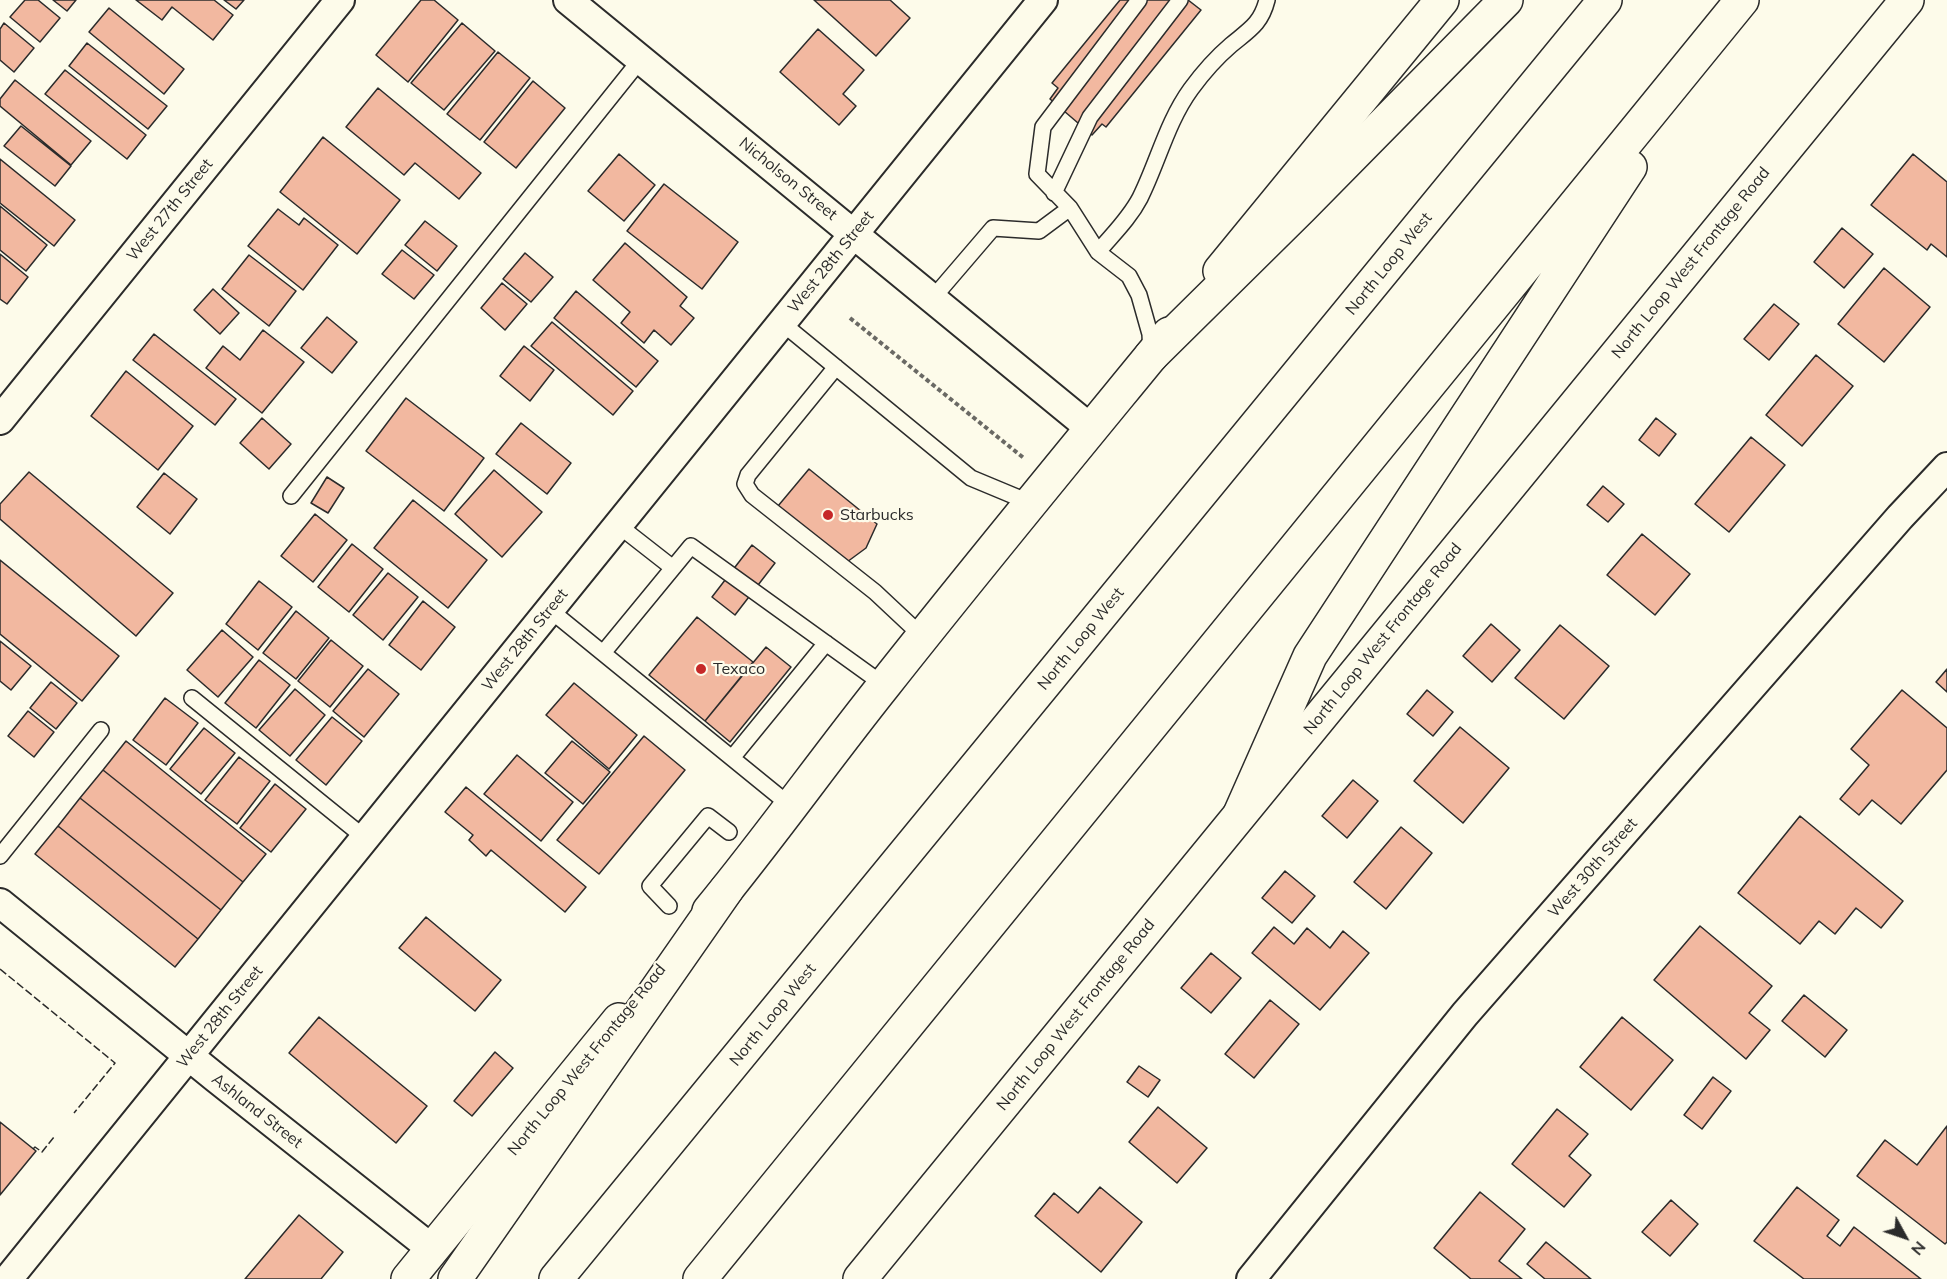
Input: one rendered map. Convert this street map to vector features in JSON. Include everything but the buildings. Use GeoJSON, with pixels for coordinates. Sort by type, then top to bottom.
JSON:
{"type":"FeatureCollection","features":[{"type":"Feature","properties":{"kind":"main road","name":"North Loop West Frontage Road"},"geometry":{"type":"LineString","coordinates":[[408,1279],[727,889],[884,685],[1090,428],[1442,0]]}},
{"type":"Feature","properties":{"kind":"main road"},"geometry":{"type":"LineString","coordinates":[[1151,356],[1506,0]]}},
{"type":"Feature","properties":{"kind":"main road","name":"North Loop West"},"geometry":{"type":"LineString","coordinates":[[556,1279],[1605,0]]}},
{"type":"Feature","properties":{"kind":"main road","name":"North Loop West Frontage Road"},"geometry":{"type":"LineString","coordinates":[[860,1279],[1907,0]]}},
{"type":"Feature","properties":{"kind":"main road"},"geometry":{"type":"LineString","coordinates":[[1240,814],[1310,656],[1734,10]]}},
{"type":"Feature","properties":{"kind":"main road"},"geometry":{"type":"LineString","coordinates":[[700,1279],[1734,10]]}},
{"type":"Feature","properties":{"kind":"main road"},"geometry":{"type":"LineString","coordinates":[[455,1279],[727,889]]}},
{"type":"Feature","properties":{"kind":"street","name":"West 27th Street"},"geometry":{"type":"LineString","coordinates":[[0,420],[340,0]]}},
{"type":"Feature","properties":{"kind":"street","name":"Nicholson Street"},"geometry":{"type":"LineString","coordinates":[[568,0],[1090,428]]}},
{"type":"Feature","properties":{"kind":"street","name":"West 28th Street"},"geometry":{"type":"LineString","coordinates":[[8,1279],[1043,0]]}},
{"type":"Feature","properties":{"kind":"street","name":"West 30th Street"},"geometry":{"type":"LineString","coordinates":[[1251,1279],[1465,1014],[1900,517],[1947,467]]}},
{"type":"Feature","properties":{"kind":"street","name":"Ashland Street"},"geometry":{"type":"LineString","coordinates":[[0,903],[432,1249]]}},
{"type":"Feature","properties":{"kind":"lane"},"geometry":{"type":"LineString","coordinates":[[1139,0],[1043,127],[1037,174],[1070,208],[1098,252],[1129,276],[1139,296],[1150,334],[1151,356]]}},
{"type":"Feature","properties":{"kind":"lane"},"geometry":{"type":"LineString","coordinates":[[1054,193],[1090,117],[1180,0]]}},
{"type":"Feature","properties":{"kind":"lane"},"geometry":{"type":"LineString","coordinates":[[1098,252],[1124,224],[1140,198],[1164,146],[1176,112],[1192,87],[1230,46],[1252,30],[1267,0]]}},
{"type":"Feature","properties":{"kind":"lane"},"geometry":{"type":"LineString","coordinates":[[291,495],[642,59]]}},
{"type":"Feature","properties":{"kind":"lane"},"geometry":{"type":"LineString","coordinates":[[933,298],[993,228],[1039,231],[1070,208]]}},
{"type":"Feature","properties":{"kind":"lane"},"geometry":{"type":"LineString","coordinates":[[782,323],[971,478],[1030,503]]}},
{"type":"Feature","properties":{"kind":"lane"},"geometry":{"type":"LineString","coordinates":[[836,367],[748,475],[745,484],[752,495],[875,592],[923,637]]}},
{"type":"Feature","properties":{"kind":"lane"},"geometry":{"type":"LineString","coordinates":[[618,525],[673,568]]}},
{"type":"Feature","properties":{"kind":"lane"},"geometry":{"type":"LineString","coordinates":[[603,653],[691,546],[884,685]]}},
{"type":"Feature","properties":{"kind":"lane"},"geometry":{"type":"LineString","coordinates":[[550,609],[792,807]]}},
{"type":"Feature","properties":{"kind":"lane"},"geometry":{"type":"LineString","coordinates":[[732,758],[826,643]]}},
{"type":"Feature","properties":{"kind":"lane"},"geometry":{"type":"LineString","coordinates":[[192,698],[365,838]]}},
{"type":"Feature","properties":{"kind":"lane"},"geometry":{"type":"LineString","coordinates":[[0,856],[101,730]]}},
{"type":"Feature","properties":{"kind":"lane"},"geometry":{"type":"LineString","coordinates":[[669,906],[650,886],[708,816],[729,832]]}},
{"type":"Feature","properties":{"kind":"path"},"geometry":{"type":"LineString","coordinates":[[850,318],[1032,464]]}},
{"type":"Feature","properties":{"kind":"fence"},"geometry":{"type":"LineString","coordinates":[[0,969],[115,1063],[74,1113]]}},
{"type":"Feature","properties":{"kind":"fence"},"geometry":{"type":"LineString","coordinates":[[33,1149],[35,1147],[42,1152],[54,1137]]}},
{"type":"Feature","properties":{"kind":"place","name":"Starbucks"},"geometry":{"type":"Point","coordinates":[828,515]}},
{"type":"Feature","properties":{"kind":"place","name":"Texaco"},"geometry":{"type":"Point","coordinates":[701,669]}}]}
